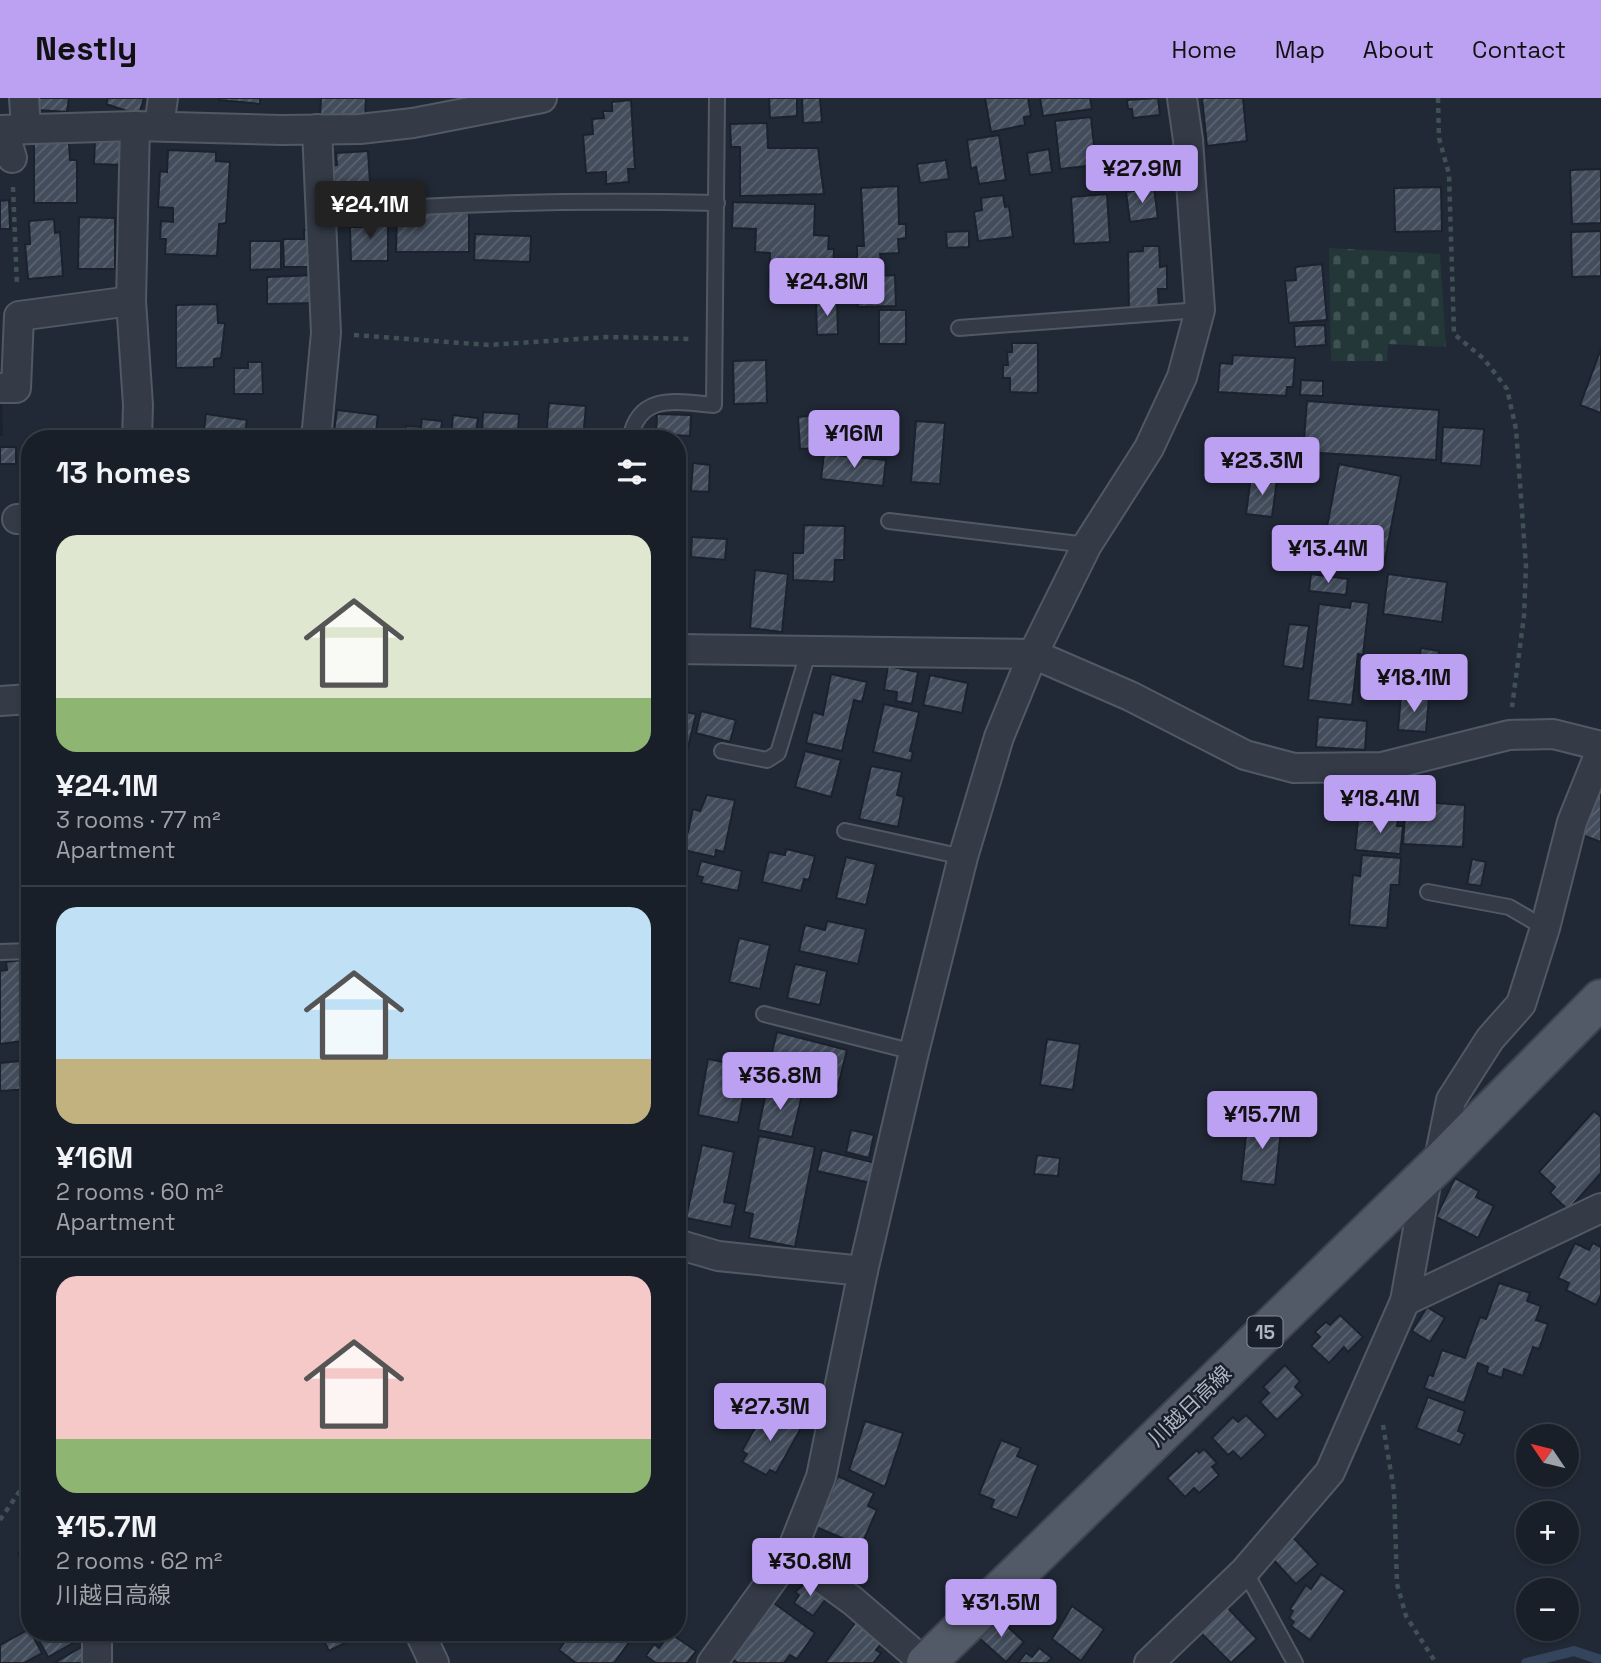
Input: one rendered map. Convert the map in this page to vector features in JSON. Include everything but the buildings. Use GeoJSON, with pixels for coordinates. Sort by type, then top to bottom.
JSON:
{"type":"FeatureCollection","features":[{"type":"Feature","properties":{"kind":"main road","name":"川越日高線"},"geometry":{"type":"LineString","coordinates":[[926,1663],[1433,1168],[1601,999]]}},
{"type":"Feature","properties":{"kind":"street"},"geometry":{"type":"LineString","coordinates":[[12,158],[10,130],[24,98]]}},
{"type":"Feature","properties":{"kind":"street"},"geometry":{"type":"LineString","coordinates":[[137,430],[131,301],[147,126],[163,98]]}},
{"type":"Feature","properties":{"kind":"street"},"geometry":{"type":"LineString","coordinates":[[10,130],[147,126],[317,130],[413,123],[496,102],[541,98]]}},
{"type":"Feature","properties":{"kind":"street"},"geometry":{"type":"LineString","coordinates":[[712,1663],[790,1555],[821,1477],[863,1270],[914,1052],[963,858],[999,737],[1033,654],[1087,545],[1149,448],[1182,377],[1200,310],[1182,98]]}},
{"type":"Feature","properties":{"kind":"street"},"geometry":{"type":"LineString","coordinates":[[317,130],[326,333],[317,430]]}},
{"type":"Feature","properties":{"kind":"street"},"geometry":{"type":"LineString","coordinates":[[0,388],[16,388],[19,316],[131,301]]}},
{"type":"Feature","properties":{"kind":"street"},"geometry":{"type":"LineString","coordinates":[[686,649],[1033,654],[1130,696],[1245,755],[1294,768],[1382,767],[1509,735],[1553,734],[1601,748],[1572,822],[1545,928],[1521,1004],[1490,1039],[1451,1100],[1433,1168],[1405,1301],[1330,1472],[1245,1571],[1149,1663]]}},
{"type":"Feature","properties":{"kind":"street"},"geometry":{"type":"LineString","coordinates":[[0,701],[21,700]]}},
{"type":"Feature","properties":{"kind":"street"},"geometry":{"type":"LineString","coordinates":[[1405,1301],[1601,1208]]}},
{"type":"Feature","properties":{"kind":"street"},"geometry":{"type":"LineString","coordinates":[[686,1247],[718,1256],[863,1270]]}},
{"type":"Feature","properties":{"kind":"street"},"geometry":{"type":"LineString","coordinates":[[790,1555],[853,1601],[926,1663]]}},
{"type":"Feature","properties":{"kind":"street"},"geometry":{"type":"LineString","coordinates":[[97,1641],[97,1663]]}},
{"type":"Feature","properties":{"kind":"street"},"geometry":{"type":"LineString","coordinates":[[424,1641],[434,1663]]}},
{"type":"Feature","properties":{"kind":"lane"},"geometry":{"type":"LineString","coordinates":[[632,430],[645,408],[668,401],[714,405],[717,98]]}},
{"type":"Feature","properties":{"kind":"lane"},"geometry":{"type":"LineString","coordinates":[[321,214],[555,200],[717,203]]}},
{"type":"Feature","properties":{"kind":"lane"},"geometry":{"type":"LineString","coordinates":[[959,328],[1200,310]]}},
{"type":"Feature","properties":{"kind":"lane"},"geometry":{"type":"LineString","coordinates":[[889,522],[1087,545]]}},
{"type":"Feature","properties":{"kind":"lane"},"geometry":{"type":"LineString","coordinates":[[722,751],[767,760],[778,753],[809,650]]}},
{"type":"Feature","properties":{"kind":"lane"},"geometry":{"type":"LineString","coordinates":[[845,831],[963,858]]}},
{"type":"Feature","properties":{"kind":"lane"},"geometry":{"type":"LineString","coordinates":[[1428,892],[1509,907],[1545,928]]}},
{"type":"Feature","properties":{"kind":"lane"},"geometry":{"type":"LineString","coordinates":[[0,952],[21,951]]}},
{"type":"Feature","properties":{"kind":"lane"},"geometry":{"type":"LineString","coordinates":[[764,1014],[914,1052]]}},
{"type":"Feature","properties":{"kind":"lane"},"geometry":{"type":"LineString","coordinates":[[1245,1571],[1295,1663]]}},
{"type":"Feature","properties":{"kind":"path"},"geometry":{"type":"LineString","coordinates":[[1438,98],[1439,138],[1449,174],[1454,334],[1484,359],[1507,389],[1516,429],[1526,566],[1509,735]]}},
{"type":"Feature","properties":{"kind":"path"},"geometry":{"type":"LineString","coordinates":[[12,158],[19,316]]}},
{"type":"Feature","properties":{"kind":"path"},"geometry":{"type":"LineString","coordinates":[[326,333],[489,345],[608,337],[716,340]]}},
{"type":"Feature","properties":{"kind":"path"},"geometry":{"type":"LineString","coordinates":[[1383,1423],[1394,1490],[1396,1584],[1406,1616],[1437,1663]]}},
{"type":"Feature","properties":{"kind":"path"},"geometry":{"type":"LineString","coordinates":[[0,1520],[21,1489]]}},
{"type":"Feature","properties":{"kind":"green space"},"geometry":{"type":"Polygon","coordinates":[[[1329,248],[1440,254],[1446,347],[1388,344],[1387,361],[1331,361],[1329,248]]]}},
{"type":"Feature","properties":{"kind":"waterway"},"geometry":{"type":"LineString","coordinates":[[1526,1663],[1574,1651],[1601,1660]]}}]}
